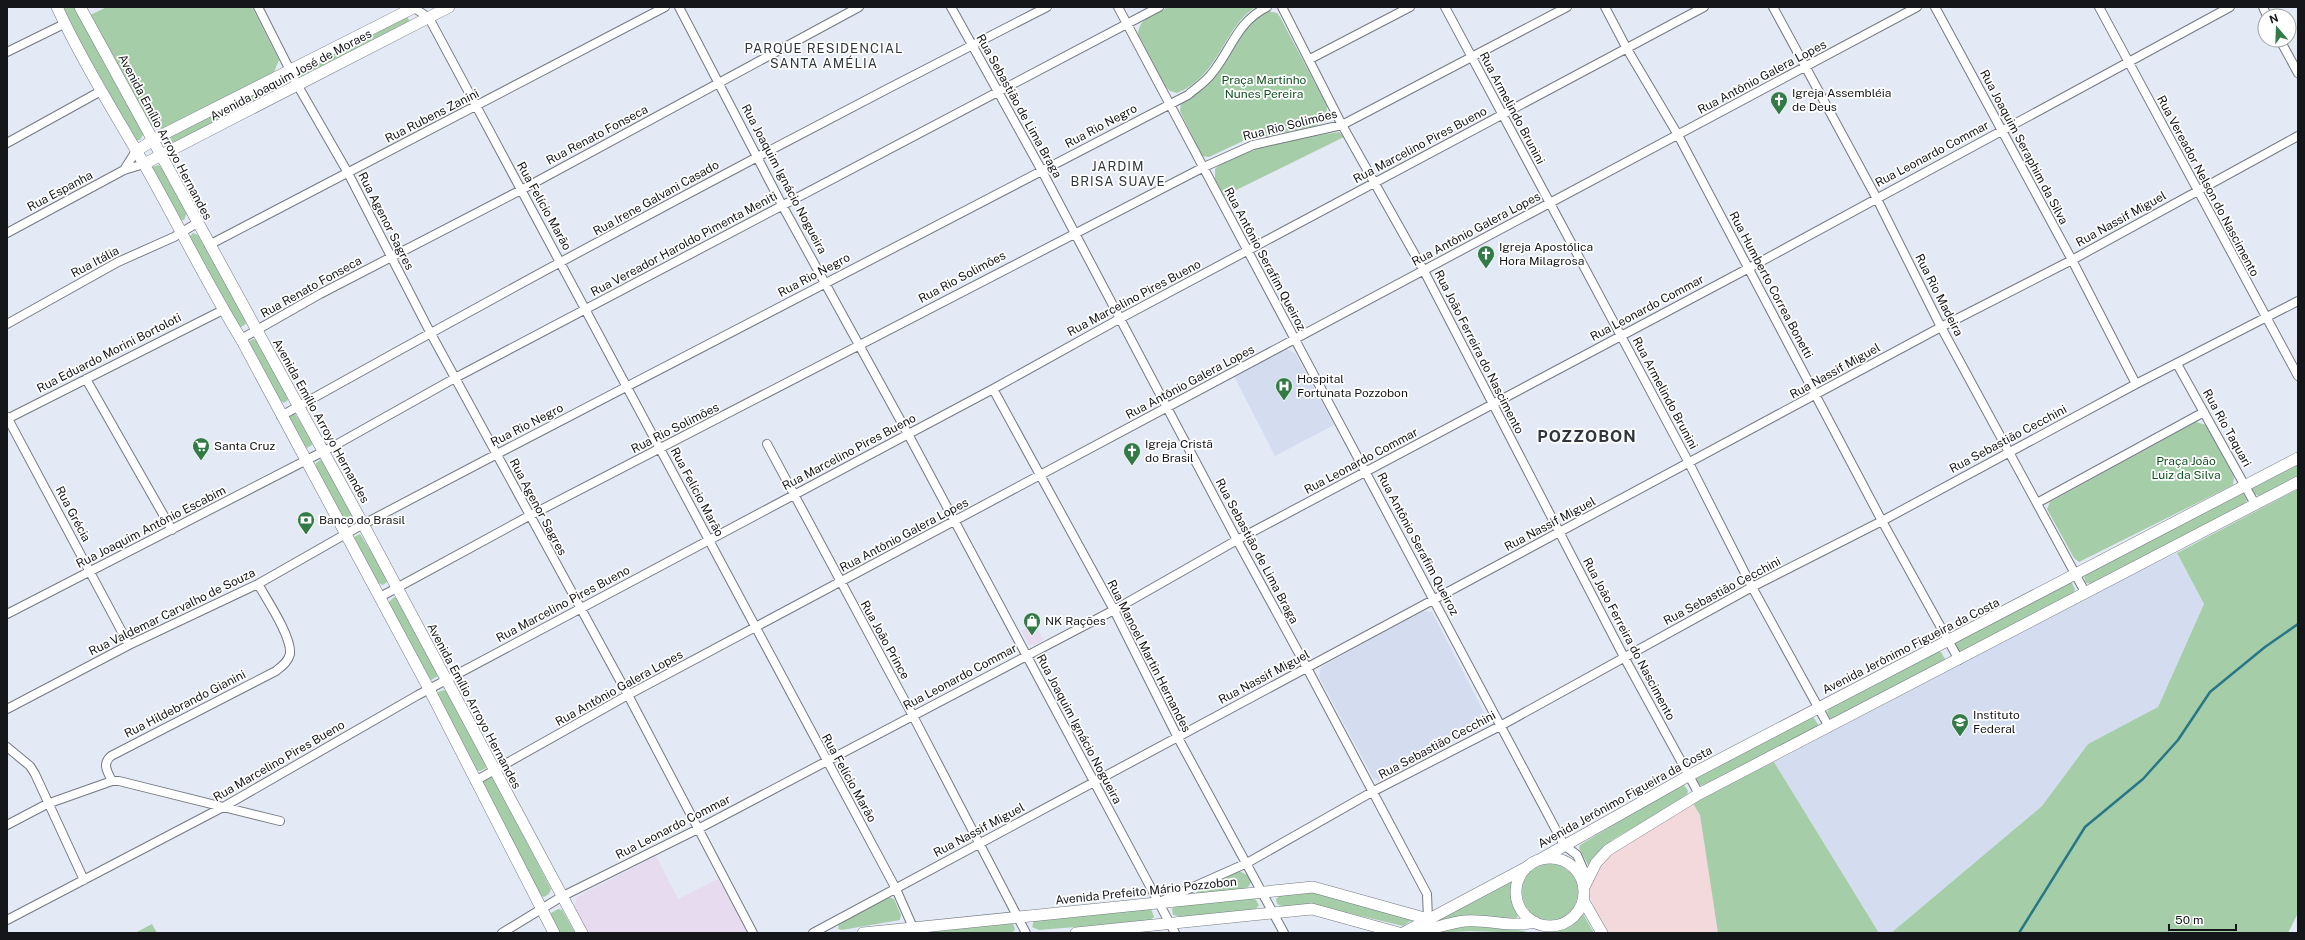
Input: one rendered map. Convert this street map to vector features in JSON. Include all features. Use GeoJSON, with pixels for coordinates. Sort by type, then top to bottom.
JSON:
{"type":"FeatureCollection","features":[{"type":"Feature","properties":{"kind":"main road"},"geometry":{"type":"LineString","coordinates":[[57,7],[64,24],[144,164],[380,597],[429,689],[554,933]]}},
{"type":"Feature","properties":{"kind":"main road","name":"Avenida Emílio Arroyo Hernandes"},"geometry":{"type":"LineString","coordinates":[[80,7],[163,156],[197,223],[363,524],[561,897],[582,933]]}},
{"type":"Feature","properties":{"kind":"main road","name":"Avenida Joaquim José de Moraes"},"geometry":{"type":"LineString","coordinates":[[136,151],[153,140],[414,7]]}},
{"type":"Feature","properties":{"kind":"main road","name":"Avenida Joaquim José de Moraes"},"geometry":{"type":"LineString","coordinates":[[144,164],[163,156],[449,7]]}},
{"type":"Feature","properties":{"kind":"main road","name":"Avenida Jerônimo Figueira da Costa"},"geometry":{"type":"LineString","coordinates":[[1539,860],[1688,776],[1948,642],[2298,458]]}},
{"type":"Feature","properties":{"kind":"main road"},"geometry":{"type":"LineString","coordinates":[[1583,883],[1596,863],[1608,850],[1699,794],[1959,660],[2085,592],[2298,482]]}},
{"type":"Feature","properties":{"kind":"main road"},"geometry":{"type":"LineString","coordinates":[[1403,933],[1539,860],[1552,858],[1565,861],[1576,869],[1583,883],[1583,900],[1577,912],[1567,921],[1555,925],[1522,925],[1479,920],[1463,921],[1426,932],[1410,933]]}},
{"type":"Feature","properties":{"kind":"main road"},"geometry":{"type":"LineString","coordinates":[[1528,867],[1520,877],[1517,896],[1525,914],[1540,926]]}},
{"type":"Feature","properties":{"kind":"main road","name":"Avenida Prefeito Mário Pozzobon"},"geometry":{"type":"LineString","coordinates":[[863,933],[915,930],[1018,917],[1313,887],[1428,919]]}},
{"type":"Feature","properties":{"kind":"main road"},"geometry":{"type":"LineString","coordinates":[[1583,900],[1602,933]]}},
{"type":"Feature","properties":{"kind":"main road"},"geometry":{"type":"LineString","coordinates":[[1076,933],[1172,929],[1273,912],[1312,910],[1399,933]]}},
{"type":"Feature","properties":{"kind":"street","name":"Rua Agenor Sagres"},"geometry":{"type":"LineString","coordinates":[[258,7],[298,86],[348,173],[430,332],[628,696],[753,933]]}},
{"type":"Feature","properties":{"kind":"street","name":"Rua Felício Marão"},"geometry":{"type":"LineString","coordinates":[[414,7],[429,18],[626,387],[661,449],[755,629],[896,889],[915,930]]}},
{"type":"Feature","properties":{"kind":"street","name":"Rua Rubens Zanini"},"geometry":{"type":"LineString","coordinates":[[209,245],[665,7]]}},
{"type":"Feature","properties":{"kind":"street","name":"Rua Joaquim Ignácio Nogueira"},"geometry":{"type":"LineString","coordinates":[[679,7],[758,156],[782,205],[826,282],[956,522],[1172,929]]}},
{"type":"Feature","properties":{"kind":"street","name":"Rua Renato Fonseca"},"geometry":{"type":"LineString","coordinates":[[241,340],[320,294],[521,190],[859,7]]}},
{"type":"Feature","properties":{"kind":"street","name":"Rua Sebastião de Lima Braga"},"geometry":{"type":"LineString","coordinates":[[951,7],[970,46],[998,92],[1042,171],[1121,318],[1237,540],[1427,894],[1428,919]]}},
{"type":"Feature","properties":{"kind":"street","name":"Rua Irene Galvani Casado"},"geometry":{"type":"LineString","coordinates":[[281,416],[430,332],[758,156],[1047,7]]}},
{"type":"Feature","properties":{"kind":"street","name":"Rua Antônio Serafim Queiroz"},"geometry":{"type":"LineString","coordinates":[[1118,7],[1204,167],[1294,340],[1502,725],[1564,845],[1577,855],[1584,872],[1583,883]]}},
{"type":"Feature","properties":{"kind":"street","name":"Rua Vereador Haroldo Pimenta Meniti"},"geometry":{"type":"LineString","coordinates":[[306,461],[455,378],[1159,7]]}},
{"type":"Feature","properties":{"kind":"street","name":"Rua Rio Negro"},"geometry":{"type":"LineString","coordinates":[[346,535],[363,524],[1188,94],[1213,73],[1244,24],[1254,14],[1267,7]]}},
{"type":"Feature","properties":{"kind":"street","name":"Rua João Ferreira do Nascimento"},"geometry":{"type":"LineString","coordinates":[[1282,7],[1310,59],[1342,125],[1424,271],[1624,657],[1699,794]]}},
{"type":"Feature","properties":{"kind":"street"},"geometry":{"type":"LineString","coordinates":[[1310,59],[1410,7]]}},
{"type":"Feature","properties":{"kind":"street","name":"Rua Armelindo Brunini"},"geometry":{"type":"LineString","coordinates":[[1445,7],[1689,463],[1752,588],[1829,727]]}},
{"type":"Feature","properties":{"kind":"street","name":"Rua Rio Solimões"},"geometry":{"type":"LineString","coordinates":[[380,597],[529,516],[1204,167],[1253,146],[1342,125],[1567,7]]}},
{"type":"Feature","properties":{"kind":"street","name":"Rua Humberto Correa Bonetti"},"geometry":{"type":"LineString","coordinates":[[1605,7],[1626,49],[1678,135],[1817,395],[1882,522],[1959,660]]}},
{"type":"Feature","properties":{"kind":"street","name":"Rua Marcelino Pires Bueno"},"geometry":{"type":"LineString","coordinates":[[7,920],[225,806],[429,689],[708,539],[993,389],[1121,318],[1704,7]]}},
{"type":"Feature","properties":{"kind":"street","name":"Rua Rio Madeira"},"geometry":{"type":"LineString","coordinates":[[1773,7],[1876,197],[1941,327],[2008,453],[2085,592]]}},
{"type":"Feature","properties":{"kind":"street","name":"Rua Antônio Galera Lopes"},"geometry":{"type":"LineString","coordinates":[[475,781],[628,696],[840,582],[956,522],[1167,407],[1806,68],[1917,7]]}},
{"type":"Feature","properties":{"kind":"street","name":"Rua Joaquim Seraphim da Silva"},"geometry":{"type":"LineString","coordinates":[[1935,7],[2072,260],[2136,384]]}},
{"type":"Feature","properties":{"kind":"street","name":"Rua Vereador Nelson do Nascimento"},"geometry":{"type":"LineString","coordinates":[[2099,7],[2265,318],[2298,376]]}},
{"type":"Feature","properties":{"kind":"street","name":"Rua Leonardo Commar"},"geometry":{"type":"LineString","coordinates":[[502,933],[561,897],[698,829],[1114,610],[1237,540],[1493,405],[1620,335],[1749,268],[1876,197],[2230,7]]}},
{"type":"Feature","properties":{"kind":"street"},"geometry":{"type":"LineString","coordinates":[[7,52],[64,24]]}},
{"type":"Feature","properties":{"kind":"street"},"geometry":{"type":"LineString","coordinates":[[2284,48],[2298,73]]}},
{"type":"Feature","properties":{"kind":"street"},"geometry":{"type":"LineString","coordinates":[[7,143],[101,91]]}},
{"type":"Feature","properties":{"kind":"street","name":"Rua Nassif Miguel"},"geometry":{"type":"LineString","coordinates":[[813,933],[1177,736],[1817,395],[1941,327],[2072,260],[2298,136]]}},
{"type":"Feature","properties":{"kind":"street","name":"Rua Espanha"},"geometry":{"type":"LineString","coordinates":[[124,170],[136,151]]}},
{"type":"Feature","properties":{"kind":"street","name":"Rua Espanha"},"geometry":{"type":"LineString","coordinates":[[7,233],[124,170],[144,164]]}},
{"type":"Feature","properties":{"kind":"street","name":"Rua Itália"},"geometry":{"type":"LineString","coordinates":[[7,324],[118,262],[197,223]]}},
{"type":"Feature","properties":{"kind":"street","name":"Rua Sebastião Cecchini"},"geometry":{"type":"LineString","coordinates":[[1158,903],[1247,863],[1372,792],[1502,725],[1752,588],[1882,522],[2136,384],[2298,301]]}},
{"type":"Feature","properties":{"kind":"street","name":"Rua Eduardo Morini Bortoloti"},"geometry":{"type":"LineString","coordinates":[[7,418],[223,310]]}},
{"type":"Feature","properties":{"kind":"street","name":"Rua Rio Taquari"},"geometry":{"type":"LineString","coordinates":[[2177,364],[2255,504]]}},
{"type":"Feature","properties":{"kind":"street"},"geometry":{"type":"LineString","coordinates":[[86,379],[172,530]]}},
{"type":"Feature","properties":{"kind":"street","name":"Rua Manoel Martin Hernandes"},"geometry":{"type":"LineString","coordinates":[[993,389],[1114,610],[1177,736],[1284,933]]}},
{"type":"Feature","properties":{"kind":"street"},"geometry":{"type":"LineString","coordinates":[[2037,503],[2204,412]]}},
{"type":"Feature","properties":{"kind":"street","name":"Rua Grécia"},"geometry":{"type":"LineString","coordinates":[[7,418],[129,645]]}},
{"type":"Feature","properties":{"kind":"street","name":"Rua João Prince"},"geometry":{"type":"LineString","coordinates":[[767,444],[913,716],[1026,933]]}},
{"type":"Feature","properties":{"kind":"street","name":"Rua Joaquim Antônio Escabim"},"geometry":{"type":"LineString","coordinates":[[8,611],[172,530],[306,461]]}},
{"type":"Feature","properties":{"kind":"street","name":"Rua Valdemar Carvalho de Souza"},"geometry":{"type":"LineString","coordinates":[[7,709],[129,645],[258,584],[346,535]]}},
{"type":"Feature","properties":{"kind":"street","name":"Rua Hildebrando Gianini"},"geometry":{"type":"LineString","coordinates":[[112,780],[105,767],[106,760],[111,756],[276,671],[286,663],[290,655],[286,636],[258,584]]}},
{"type":"Feature","properties":{"kind":"street"},"geometry":{"type":"LineString","coordinates":[[7,748],[30,766],[84,880]]}},
{"type":"Feature","properties":{"kind":"street"},"geometry":{"type":"LineString","coordinates":[[7,825],[47,804],[112,780],[225,806],[280,821]]}},
{"type":"Feature","properties":{"kind":"shaded area","name":"Hospital Fortunata Pozzobon"},"geometry":{"type":"Polygon","coordinates":[[[1286,349],[1295,353],[1334,425],[1275,456],[1234,376],[1286,349]]]}},
{"type":"Feature","properties":{"kind":"shaded area","name":"Instituto Federal"},"geometry":{"type":"Polygon","coordinates":[[[2177,553],[2204,604],[2158,707],[2088,744],[2042,806],[1891,933],[1879,933],[1774,762],[2089,596],[2177,553]]]}},
{"type":"Feature","properties":{"kind":"shaded area"},"geometry":{"type":"Polygon","coordinates":[[[1423,611],[1432,612],[1487,718],[1485,724],[1379,781],[1373,778],[1319,677],[1321,667],[1423,611]]]}},
{"type":"Feature","properties":{"kind":"shaded area","name":"NK Rações"},"geometry":{"type":"Polygon","coordinates":[[[1034,623],[1044,640],[1034,645],[1029,645],[1021,631],[1034,623]]]}},
{"type":"Feature","properties":{"kind":"shaded area"},"geometry":{"type":"Polygon","coordinates":[[[1693,803],[1700,815],[1718,933],[1610,933],[1595,911],[1589,893],[1589,884],[1603,858],[1693,803]]]}},
{"type":"Feature","properties":{"kind":"shaded area"},"geometry":{"type":"Polygon","coordinates":[[[656,856],[678,899],[718,879],[749,933],[588,933],[574,908],[577,897],[656,856]]]}},
{"type":"Feature","properties":{"kind":"green space"},"geometry":{"type":"Polygon","coordinates":[[[60,7],[75,7],[144,133],[140,140],[135,140],[60,7]]]}},
{"type":"Feature","properties":{"kind":"green space"},"geometry":{"type":"Polygon","coordinates":[[[107,7],[252,7],[279,60],[274,72],[163,129],[151,125],[90,15],[107,7]]]}},
{"type":"Feature","properties":{"kind":"green space"},"geometry":{"type":"Polygon","coordinates":[[[1168,7],[1256,7],[1245,15],[1236,26],[1203,75],[1191,85],[1177,93],[1170,91],[1165,86],[1138,34],[1141,24],[1148,17],[1168,7]]]}},
{"type":"Feature","properties":{"kind":"green space","name":"Praça Martinho Nunes Pereira"},"geometry":{"type":"Polygon","coordinates":[[[1268,11],[1277,13],[1280,17],[1327,106],[1326,115],[1321,122],[1315,126],[1243,141],[1209,157],[1202,156],[1180,111],[1181,103],[1204,87],[1216,76],[1251,24],[1268,11]]]}},
{"type":"Feature","properties":{"kind":"green space"},"geometry":{"type":"Polygon","coordinates":[[[407,16],[410,22],[298,79],[296,73],[407,16]]]}},
{"type":"Feature","properties":{"kind":"green space"},"geometry":{"type":"Polygon","coordinates":[[[287,78],[289,84],[165,148],[164,146],[166,139],[274,82],[287,78]]]}},
{"type":"Feature","properties":{"kind":"green space"},"geometry":{"type":"Polygon","coordinates":[[[1339,132],[1344,137],[1224,196],[1215,179],[1215,169],[1239,155],[1274,145],[1339,132]]]}},
{"type":"Feature","properties":{"kind":"green space"},"geometry":{"type":"Polygon","coordinates":[[[158,165],[162,167],[187,213],[184,220],[179,220],[152,167],[158,165]]]}},
{"type":"Feature","properties":{"kind":"green space"},"geometry":{"type":"Polygon","coordinates":[[[193,233],[198,235],[245,318],[246,324],[241,327],[235,325],[190,242],[190,236],[193,233]]]}},
{"type":"Feature","properties":{"kind":"green space"},"geometry":{"type":"Polygon","coordinates":[[[253,339],[258,341],[289,395],[288,400],[284,403],[279,400],[248,342],[253,339]]]}},
{"type":"Feature","properties":{"kind":"green space"},"geometry":{"type":"Polygon","coordinates":[[[294,412],[312,441],[312,445],[307,448],[303,446],[289,418],[289,415],[294,412]]]}},
{"type":"Feature","properties":{"kind":"green space","name":"Praça João Luiz da Silva"},"geometry":{"type":"Polygon","coordinates":[[[2196,422],[2206,425],[2234,477],[2233,485],[2079,562],[2074,558],[2047,509],[2050,502],[2196,422]]]}},
{"type":"Feature","properties":{"kind":"green space"},"geometry":{"type":"Polygon","coordinates":[[[320,460],[324,461],[354,515],[351,520],[347,522],[343,520],[315,466],[320,460]]]}},
{"type":"Feature","properties":{"kind":"green space"},"geometry":{"type":"Polygon","coordinates":[[[2298,462],[2298,478],[2261,497],[2255,494],[2252,489],[2255,483],[2298,462]]]}},
{"type":"Feature","properties":{"kind":"green space"},"geometry":{"type":"Polygon","coordinates":[[[2298,489],[2298,913],[2288,933],[1891,933],[2042,806],[2088,744],[2158,707],[2204,604],[2177,553],[2298,489]]]}},
{"type":"Feature","properties":{"kind":"green space"},"geometry":{"type":"Polygon","coordinates":[[[2237,493],[2243,493],[2247,500],[2245,504],[2091,584],[2086,583],[2084,577],[2087,572],[2237,493]]]}},
{"type":"Feature","properties":{"kind":"green space"},"geometry":{"type":"Polygon","coordinates":[[[360,534],[387,577],[387,582],[383,585],[378,583],[354,541],[354,537],[360,534]]]}},
{"type":"Feature","properties":{"kind":"green space"},"geometry":{"type":"Polygon","coordinates":[[[2067,583],[2072,583],[2075,589],[2073,595],[1964,652],[1959,651],[1955,645],[1957,641],[2067,583]]]}},
{"type":"Feature","properties":{"kind":"green space"},"geometry":{"type":"Polygon","coordinates":[[[394,597],[397,599],[438,671],[438,676],[431,680],[426,678],[388,603],[394,597]]]}},
{"type":"Feature","properties":{"kind":"green space"},"geometry":{"type":"Polygon","coordinates":[[[1935,651],[1941,652],[1945,659],[1944,664],[1837,719],[1830,718],[1827,712],[1831,706],[1935,651]]]}},
{"type":"Feature","properties":{"kind":"green space"},"geometry":{"type":"Polygon","coordinates":[[[444,690],[448,692],[485,762],[486,768],[480,771],[476,770],[438,698],[438,692],[444,690]]]}},
{"type":"Feature","properties":{"kind":"green space"},"geometry":{"type":"Polygon","coordinates":[[[1808,718],[1814,718],[1819,726],[1705,786],[1699,785],[1696,779],[1698,774],[1808,718]]]}},
{"type":"Feature","properties":{"kind":"green space"},"geometry":{"type":"Polygon","coordinates":[[[1774,762],[1879,933],[1718,933],[1700,815],[1693,803],[1774,762]]]}},
{"type":"Feature","properties":{"kind":"green space"},"geometry":{"type":"Polygon","coordinates":[[[490,776],[494,779],[551,889],[549,894],[544,897],[539,895],[483,785],[483,781],[490,776]]]}},
{"type":"Feature","properties":{"kind":"green space"},"geometry":{"type":"Polygon","coordinates":[[[1684,785],[1688,791],[1687,796],[1612,840],[1591,865],[1588,865],[1579,848],[1580,845],[1678,786],[1684,785]]]}},
{"type":"Feature","properties":{"kind":"green space"},"geometry":{"type":"Polygon","coordinates":[[[1544,864],[1556,864],[1570,872],[1578,886],[1576,903],[1570,912],[1556,920],[1544,920],[1534,915],[1527,908],[1522,898],[1522,886],[1527,876],[1534,869],[1544,864]]]}},
{"type":"Feature","properties":{"kind":"green space"},"geometry":{"type":"Polygon","coordinates":[[[1239,871],[1247,875],[1251,882],[1245,889],[1189,896],[1239,871]]]}},
{"type":"Feature","properties":{"kind":"green space"},"geometry":{"type":"Polygon","coordinates":[[[1513,880],[1512,898],[1520,914],[1515,919],[1471,917],[1451,919],[1428,924],[1513,880]]]}},
{"type":"Feature","properties":{"kind":"green space"},"geometry":{"type":"Polygon","coordinates":[[[1318,892],[1414,919],[1403,926],[1315,905],[1284,907],[1277,904],[1276,899],[1282,894],[1318,892]]]}},
{"type":"Feature","properties":{"kind":"green space"},"geometry":{"type":"Polygon","coordinates":[[[888,897],[894,899],[901,915],[900,920],[842,930],[838,929],[839,923],[888,897]]]}},
{"type":"Feature","properties":{"kind":"green space"},"geometry":{"type":"Polygon","coordinates":[[[1254,897],[1259,905],[1254,911],[1182,917],[1173,915],[1172,909],[1175,906],[1254,897]]]}},
{"type":"Feature","properties":{"kind":"green space"},"geometry":{"type":"Polygon","coordinates":[[[558,909],[562,910],[575,933],[560,933],[550,917],[551,913],[558,909]]]}},
{"type":"Feature","properties":{"kind":"green space"},"geometry":{"type":"Polygon","coordinates":[[[1151,909],[1154,917],[1149,921],[1039,930],[1032,927],[1034,920],[1151,909]]]}},
{"type":"Feature","properties":{"kind":"green space"},"geometry":{"type":"Polygon","coordinates":[[[1582,912],[1594,933],[1548,933],[1548,928],[1553,929],[1563,926],[1582,912]]]}},
{"type":"Feature","properties":{"kind":"green space"},"geometry":{"type":"Polygon","coordinates":[[[1013,923],[1015,930],[1011,933],[925,933],[929,930],[1013,923]]]}},
{"type":"Feature","properties":{"kind":"green space"},"geometry":{"type":"Polygon","coordinates":[[[152,924],[157,933],[135,933],[152,924]]]}},
{"type":"Feature","properties":{"kind":"green space"},"geometry":{"type":"Polygon","coordinates":[[[1480,924],[1529,933],[1471,931],[1432,933],[1445,929],[1480,924]]]}},
{"type":"Feature","properties":{"kind":"waterway"},"geometry":{"type":"LineString","coordinates":[[2019,933],[2085,827],[2143,779],[2178,740],[2210,692],[2265,647],[2298,624]]}},
{"type":"Feature","properties":{"kind":"place","name":"Igreja Assembléia de Deus"},"geometry":{"type":"Point","coordinates":[1779,115]}},
{"type":"Feature","properties":{"kind":"place","name":"Igreja Apostólica Hora Milagrosa"},"geometry":{"type":"Point","coordinates":[1486,269]}},
{"type":"Feature","properties":{"kind":"place","name":"Hospital Fortunata Pozzobon"},"geometry":{"type":"Point","coordinates":[1284,401]}},
{"type":"Feature","properties":{"kind":"place","name":"Santa Cruz"},"geometry":{"type":"Point","coordinates":[201,461]}},
{"type":"Feature","properties":{"kind":"place","name":"Igreja Cristã do Brasil"},"geometry":{"type":"Point","coordinates":[1132,466]}},
{"type":"Feature","properties":{"kind":"place","name":"Banco do Brasil"},"geometry":{"type":"Point","coordinates":[306,535]}},
{"type":"Feature","properties":{"kind":"place","name":"NK Rações"},"geometry":{"type":"Point","coordinates":[1032,636]}},
{"type":"Feature","properties":{"kind":"place","name":"Instituto Federal"},"geometry":{"type":"Point","coordinates":[1960,737]}},
{"type":"Feature","properties":{"kind":"district","name":"PARQUE RESIDENCIAL SANTA AMÉLIA"},"geometry":{"type":"Point","coordinates":[824,56]}},
{"type":"Feature","properties":{"kind":"district","name":"JARDIM BRISA SUAVE"},"geometry":{"type":"Point","coordinates":[1118,174]}},
{"type":"Feature","properties":{"kind":"district","name":"POZZOBON"},"geometry":{"type":"Point","coordinates":[1587,436]}}]}
